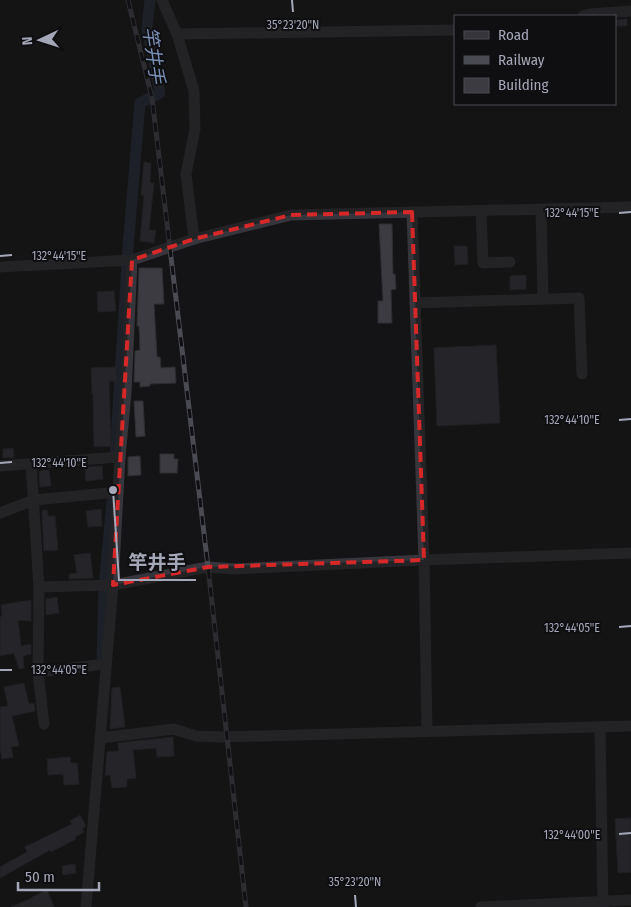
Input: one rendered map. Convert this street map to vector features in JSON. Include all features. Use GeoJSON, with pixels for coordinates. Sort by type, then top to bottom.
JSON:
{"type":"FeatureCollection","features":[{"type":"Feature","properties":{"kind":"street"},"geometry":{"type":"LineString","coordinates":[[162,0],[177,34],[194,91],[195,129],[186,174],[194,238]]}},
{"type":"Feature","properties":{"kind":"street"},"geometry":{"type":"LineString","coordinates":[[586,15],[631,11]]}},
{"type":"Feature","properties":{"kind":"street"},"geometry":{"type":"LineString","coordinates":[[177,34],[454,30]]}},
{"type":"Feature","properties":{"kind":"street"},"geometry":{"type":"LineString","coordinates":[[0,267],[132,260],[194,238],[291,215],[631,207]]}},
{"type":"Feature","properties":{"kind":"street"},"geometry":{"type":"LineString","coordinates":[[540,209],[543,298]]}},
{"type":"Feature","properties":{"kind":"street"},"geometry":{"type":"LineString","coordinates":[[481,211],[483,263],[510,262]]}},
{"type":"Feature","properties":{"kind":"street"},"geometry":{"type":"LineString","coordinates":[[412,212],[424,560],[427,732]]}},
{"type":"Feature","properties":{"kind":"street"},"geometry":{"type":"LineString","coordinates":[[86,907],[113,586],[120,457],[126,393],[132,260]]}},
{"type":"Feature","properties":{"kind":"street"},"geometry":{"type":"LineString","coordinates":[[415,303],[579,298],[582,374]]}},
{"type":"Feature","properties":{"kind":"street"},"geometry":{"type":"LineString","coordinates":[[0,466],[120,457]]}},
{"type":"Feature","properties":{"kind":"street"},"geometry":{"type":"LineString","coordinates":[[31,464],[39,587],[38,672],[44,724]]}},
{"type":"Feature","properties":{"kind":"street"},"geometry":{"type":"LineString","coordinates":[[0,512],[34,500],[118,492]]}},
{"type":"Feature","properties":{"kind":"street"},"geometry":{"type":"LineString","coordinates":[[39,587],[113,586],[208,567],[235,569],[631,553]]}},
{"type":"Feature","properties":{"kind":"street"},"geometry":{"type":"LineString","coordinates":[[38,672],[106,664]]}},
{"type":"Feature","properties":{"kind":"street"},"geometry":{"type":"LineString","coordinates":[[100,738],[174,729],[196,736],[222,737],[631,726]]}},
{"type":"Feature","properties":{"kind":"street"},"geometry":{"type":"LineString","coordinates":[[600,727],[603,904]]}},
{"type":"Feature","properties":{"kind":"street"},"geometry":{"type":"LineString","coordinates":[[481,907],[603,904],[631,900]]}},
{"type":"Feature","properties":{"kind":"highlighted area"},"geometry":{"type":"Polygon","coordinates":[[[412,212],[424,560],[208,567],[113,585],[132,260],[194,239],[291,215],[412,212]]]}},
{"type":"Feature","properties":{"kind":"building"},"geometry":{"type":"Polygon","coordinates":[[[627,19],[627,26],[616,26],[616,20],[627,19]]]}},
{"type":"Feature","properties":{"kind":"building"},"geometry":{"type":"Polygon","coordinates":[[[144,162],[151,163],[150,183],[154,183],[149,230],[156,230],[154,243],[140,241],[144,195],[141,195],[144,162]]]}},
{"type":"Feature","properties":{"kind":"building"},"geometry":{"type":"Polygon","coordinates":[[[379,224],[392,224],[393,274],[395,274],[396,289],[391,290],[392,323],[378,323],[378,301],[383,301],[379,224]]]}},
{"type":"Feature","properties":{"kind":"building"},"geometry":{"type":"Polygon","coordinates":[[[454,246],[467,246],[468,264],[455,265],[454,246]]]}},
{"type":"Feature","properties":{"kind":"building"},"geometry":{"type":"Polygon","coordinates":[[[139,268],[162,268],[164,304],[154,304],[157,357],[160,357],[161,368],[175,367],[176,383],[150,384],[150,386],[140,387],[140,382],[134,382],[135,351],[140,350],[139,326],[137,326],[139,268]]]}},
{"type":"Feature","properties":{"kind":"building"},"geometry":{"type":"Polygon","coordinates":[[[526,275],[526,289],[510,290],[510,276],[526,275]]]}},
{"type":"Feature","properties":{"kind":"building"},"geometry":{"type":"Polygon","coordinates":[[[114,291],[116,311],[98,312],[97,292],[114,291]]]}},
{"type":"Feature","properties":{"kind":"building"},"geometry":{"type":"Polygon","coordinates":[[[496,345],[500,423],[437,426],[434,348],[496,345]]]}},
{"type":"Feature","properties":{"kind":"building"},"geometry":{"type":"Polygon","coordinates":[[[116,367],[117,381],[109,381],[111,446],[94,447],[91,368],[116,367]]]}},
{"type":"Feature","properties":{"kind":"building"},"geometry":{"type":"Polygon","coordinates":[[[134,401],[143,401],[145,436],[136,437],[134,401]]]}},
{"type":"Feature","properties":{"kind":"building"},"geometry":{"type":"Polygon","coordinates":[[[13,448],[14,457],[3,458],[3,449],[13,448]]]}},
{"type":"Feature","properties":{"kind":"building"},"geometry":{"type":"Polygon","coordinates":[[[160,454],[174,454],[174,459],[178,459],[177,473],[160,473],[160,454]]]}},
{"type":"Feature","properties":{"kind":"building"},"geometry":{"type":"Polygon","coordinates":[[[140,456],[141,475],[128,476],[128,457],[140,456]]]}},
{"type":"Feature","properties":{"kind":"building"},"geometry":{"type":"Polygon","coordinates":[[[102,466],[103,479],[86,481],[85,467],[102,466]]]}},
{"type":"Feature","properties":{"kind":"building"},"geometry":{"type":"Polygon","coordinates":[[[49,470],[51,486],[40,487],[39,471],[49,470]]]}},
{"type":"Feature","properties":{"kind":"building"},"geometry":{"type":"Polygon","coordinates":[[[101,509],[102,526],[88,527],[86,511],[101,509]]]}},
{"type":"Feature","properties":{"kind":"building"},"geometry":{"type":"Polygon","coordinates":[[[47,510],[48,516],[55,516],[58,550],[44,551],[42,511],[47,510]]]}},
{"type":"Feature","properties":{"kind":"building"},"geometry":{"type":"Polygon","coordinates":[[[90,553],[93,578],[69,579],[69,574],[77,573],[74,555],[90,553]]]}},
{"type":"Feature","properties":{"kind":"building"},"geometry":{"type":"Polygon","coordinates":[[[57,597],[59,613],[46,615],[46,599],[57,597]]]}},
{"type":"Feature","properties":{"kind":"building"},"geometry":{"type":"Polygon","coordinates":[[[31,600],[31,621],[18,620],[21,646],[31,644],[31,654],[23,656],[24,668],[19,669],[14,653],[0,656],[1,605],[31,600]]]}},
{"type":"Feature","properties":{"kind":"building"},"geometry":{"type":"Polygon","coordinates":[[[24,683],[29,704],[34,703],[35,711],[12,716],[19,746],[11,747],[13,757],[2,759],[0,748],[0,707],[8,706],[4,687],[24,683]]]}},
{"type":"Feature","properties":{"kind":"building"},"geometry":{"type":"Polygon","coordinates":[[[120,687],[125,727],[110,729],[112,688],[120,687]]]}},
{"type":"Feature","properties":{"kind":"building"},"geometry":{"type":"Polygon","coordinates":[[[173,737],[174,756],[157,757],[156,748],[133,750],[136,778],[127,779],[127,787],[112,788],[110,775],[105,776],[107,752],[119,751],[118,743],[173,737]]]}},
{"type":"Feature","properties":{"kind":"building"},"geometry":{"type":"Polygon","coordinates":[[[70,757],[71,763],[77,763],[79,784],[64,785],[63,774],[48,775],[47,759],[70,757]]]}},
{"type":"Feature","properties":{"kind":"building"},"geometry":{"type":"Polygon","coordinates":[[[80,815],[85,827],[82,829],[84,832],[75,837],[76,839],[51,852],[50,850],[0,878],[0,867],[27,852],[25,847],[72,824],[70,821],[80,815]]]}},
{"type":"Feature","properties":{"kind":"building"},"geometry":{"type":"Polygon","coordinates":[[[631,818],[631,872],[618,873],[615,819],[631,818]]]}},
{"type":"Feature","properties":{"kind":"building"},"geometry":{"type":"Polygon","coordinates":[[[75,864],[76,873],[63,875],[62,866],[75,864]]]}},
{"type":"Feature","properties":{"kind":"building"},"geometry":{"type":"Polygon","coordinates":[[[47,890],[54,907],[11,907],[32,898],[47,890]]]}},
{"type":"Feature","properties":{"kind":"waterway","name":"竿井手"},"geometry":{"type":"LineString","coordinates":[[115,457],[128,248],[140,103],[160,93],[147,28],[150,0]]}},
{"type":"Feature","properties":{"kind":"waterway","name":"竿井手"},"geometry":{"type":"LineString","coordinates":[[102,662],[104,588],[113,491]]}},
{"type":"Feature","properties":{"kind":"railway"},"geometry":{"type":"LineString","coordinates":[[128,0],[152,98],[246,907]]}},
{"type":"Feature","properties":{"kind":"place","name":"竿井手"},"geometry":{"type":"Point","coordinates":[113,490]}}]}
